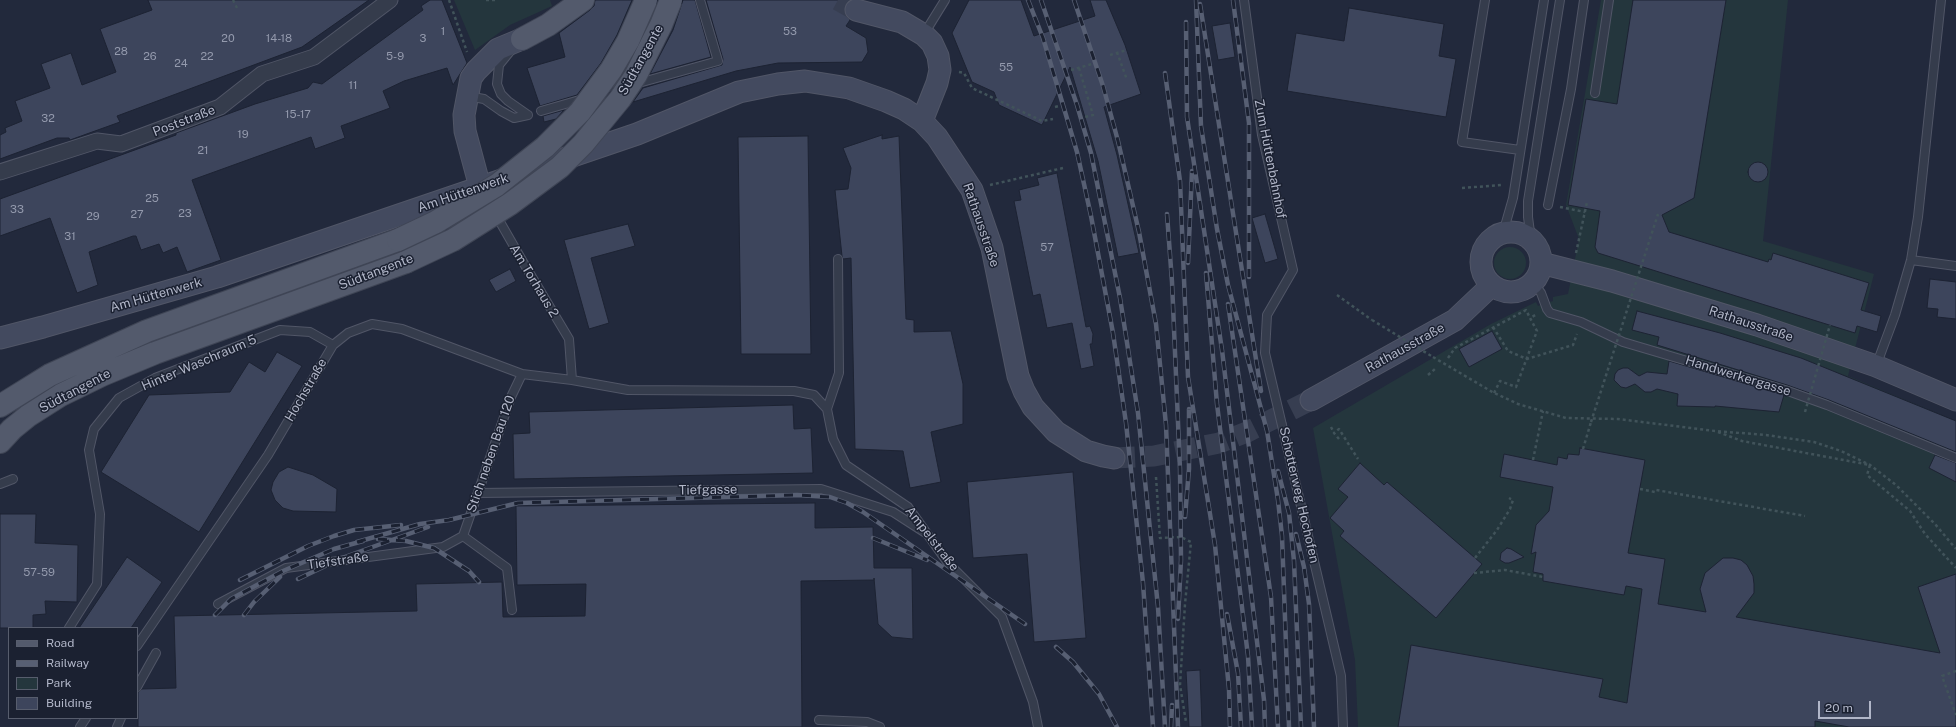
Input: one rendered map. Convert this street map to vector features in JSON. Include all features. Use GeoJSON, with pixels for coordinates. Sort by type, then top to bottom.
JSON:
{"type":"FeatureCollection","features":[{"type":"Feature","properties":{"kind":"main road"},"geometry":{"type":"LineString","coordinates":[[480,187],[465,131],[464,115],[466,96],[472,78],[476,71],[498,49],[530,34],[583,0]]}},
{"type":"Feature","properties":{"kind":"main road","name":"Südtangente"},"geometry":{"type":"LineString","coordinates":[[0,406],[50,374],[147,331],[398,240],[436,222],[497,186],[545,148],[580,112],[611,70],[628,41],[646,0]]}},
{"type":"Feature","properties":{"kind":"main road","name":"Südtangente"},"geometry":{"type":"LineString","coordinates":[[0,442],[12,429],[28,416],[61,395],[102,375],[155,353],[406,262],[453,240],[510,204],[560,167],[583,144],[615,105],[636,75],[658,31],[671,0]]}},
{"type":"Feature","properties":{"kind":"main road"},"geometry":{"type":"LineString","coordinates":[[856,10],[902,22],[924,35],[932,43],[938,56],[940,70],[938,83],[922,122]]}},
{"type":"Feature","properties":{"kind":"main road","name":"Am Hüttenwerk"},"geometry":{"type":"LineString","coordinates":[[0,338],[217,277],[637,134],[740,92],[778,84],[805,81],[849,88],[904,109],[922,122]]}},
{"type":"Feature","properties":{"kind":"main road","name":"Rathausstraße"},"geometry":{"type":"LineString","coordinates":[[922,122],[941,143],[972,190],[992,248],[1018,376],[1024,392],[1033,407],[1056,432],[1086,451],[1114,458]]}},
{"type":"Feature","properties":{"kind":"main road"},"geometry":{"type":"LineString","coordinates":[[1503,233],[1518,233],[1531,240],[1538,251],[1541,263],[1539,273],[1533,282],[1524,289],[1513,292],[1502,291],[1487,281],[1481,269],[1481,256],[1487,244],[1492,239],[1503,233]]}},
{"type":"Feature","properties":{"kind":"main road","name":"Rathausstraße"},"geometry":{"type":"LineString","coordinates":[[1541,263],[1573,270],[1674,299],[1876,366],[1956,400]]}},
{"type":"Feature","properties":{"kind":"main road","name":"Rathausstraße"},"geometry":{"type":"LineString","coordinates":[[1311,400],[1455,320],[1492,285]]}},
{"type":"Feature","properties":{"kind":"street","name":"Poststraße"},"geometry":{"type":"LineString","coordinates":[[0,172],[97,141],[121,144],[220,107],[262,74],[314,57],[390,0]]}},
{"type":"Feature","properties":{"kind":"lane"},"geometry":{"type":"LineString","coordinates":[[618,89],[718,61],[700,0]]}},
{"type":"Feature","properties":{"kind":"lane"},"geometry":{"type":"LineString","coordinates":[[924,35],[945,0]]}},
{"type":"Feature","properties":{"kind":"lane","name":"Zum Hüttenbahnhof"},"geometry":{"type":"LineString","coordinates":[[1244,0],[1262,135],[1293,270]]}},
{"type":"Feature","properties":{"kind":"lane"},"geometry":{"type":"LineString","coordinates":[[1485,0],[1462,142],[1520,150]]}},
{"type":"Feature","properties":{"kind":"lane"},"geometry":{"type":"LineString","coordinates":[[1503,233],[1513,198],[1544,0]]}},
{"type":"Feature","properties":{"kind":"lane"},"geometry":{"type":"LineString","coordinates":[[1531,240],[1528,217],[1528,201],[1560,0]]}},
{"type":"Feature","properties":{"kind":"lane"},"geometry":{"type":"LineString","coordinates":[[1548,205],[1571,89],[1584,0]]}},
{"type":"Feature","properties":{"kind":"lane"},"geometry":{"type":"LineString","coordinates":[[1594,93],[1609,0]]}},
{"type":"Feature","properties":{"kind":"lane"},"geometry":{"type":"LineString","coordinates":[[1876,366],[1895,316],[1911,260],[1918,217],[1941,0]]}},
{"type":"Feature","properties":{"kind":"lane"},"geometry":{"type":"LineString","coordinates":[[466,96],[484,99],[514,118],[528,115],[508,101],[497,84],[499,66],[530,34]]}},
{"type":"Feature","properties":{"kind":"lane"},"geometry":{"type":"LineString","coordinates":[[541,111],[602,93]]}},
{"type":"Feature","properties":{"kind":"lane","name":"Am Torhaus 2"},"geometry":{"type":"LineString","coordinates":[[480,187],[522,262],[569,339],[572,380]]}},
{"type":"Feature","properties":{"kind":"lane"},"geometry":{"type":"LineString","coordinates":[[572,380],[628,390],[684,392],[794,391],[814,395],[827,409],[839,373],[838,259]]}},
{"type":"Feature","properties":{"kind":"lane"},"geometry":{"type":"LineString","coordinates":[[1911,260],[1956,266]]}},
{"type":"Feature","properties":{"kind":"lane","name":"Schotterweg Hochofen"},"geometry":{"type":"LineString","coordinates":[[1293,270],[1268,315],[1265,352],[1341,676],[1343,727]]}},
{"type":"Feature","properties":{"kind":"lane","name":"Handwerkergasse"},"geometry":{"type":"LineString","coordinates":[[1533,282],[1541,293],[1550,313],[1581,322],[1623,342],[1785,390],[1956,458]]}},
{"type":"Feature","properties":{"kind":"lane","name":"Hochstraße"},"geometry":{"type":"LineString","coordinates":[[138,645],[268,455],[333,345],[348,333],[372,324],[402,329],[522,374],[572,380]]}},
{"type":"Feature","properties":{"kind":"lane","name":"Hinter Waschraum 5"},"geometry":{"type":"LineString","coordinates":[[70,627],[97,584],[100,514],[89,450],[94,429],[119,398],[155,378],[280,330],[310,332],[333,345]]}},
{"type":"Feature","properties":{"kind":"lane","name":"Stich neben Bau 120"},"geometry":{"type":"LineString","coordinates":[[463,536],[511,397],[522,374]]}},
{"type":"Feature","properties":{"kind":"lane","name":"Ampelstraße"},"geometry":{"type":"LineString","coordinates":[[827,409],[833,439],[846,464],[908,507],[948,563],[1002,617],[1033,702],[1038,727]]}},
{"type":"Feature","properties":{"kind":"lane"},"geometry":{"type":"LineString","coordinates":[[0,484],[13,479]]}},
{"type":"Feature","properties":{"kind":"lane","name":"Tiefgasse"},"geometry":{"type":"LineString","coordinates":[[478,493],[821,489],[893,512],[928,534]]}},
{"type":"Feature","properties":{"kind":"lane"},"geometry":{"type":"LineString","coordinates":[[463,536],[508,568],[512,610]]}},
{"type":"Feature","properties":{"kind":"lane","name":"Tiefstraße"},"geometry":{"type":"LineString","coordinates":[[218,604],[286,568],[443,546],[463,536]]}},
{"type":"Feature","properties":{"kind":"lane"},"geometry":{"type":"LineString","coordinates":[[138,684],[156,653]]}},
{"type":"Feature","properties":{"kind":"lane"},"geometry":{"type":"LineString","coordinates":[[820,720],[880,727]]}},
{"type":"Feature","properties":{"kind":"path"},"geometry":{"type":"LineString","coordinates":[[234,0],[238,10]]}},
{"type":"Feature","properties":{"kind":"path"},"geometry":{"type":"LineString","coordinates":[[449,0],[469,59],[476,71]]}},
{"type":"Feature","properties":{"kind":"path"},"geometry":{"type":"LineString","coordinates":[[486,0],[496,0]]}},
{"type":"Feature","properties":{"kind":"path"},"geometry":{"type":"LineString","coordinates":[[1110,55],[1127,50]]}},
{"type":"Feature","properties":{"kind":"path"},"geometry":{"type":"LineString","coordinates":[[1117,52],[1127,80]]}},
{"type":"Feature","properties":{"kind":"path"},"geometry":{"type":"LineString","coordinates":[[1071,70],[1092,64]]}},
{"type":"Feature","properties":{"kind":"path"},"geometry":{"type":"LineString","coordinates":[[1079,68],[1093,114],[1085,117]]}},
{"type":"Feature","properties":{"kind":"path"},"geometry":{"type":"LineString","coordinates":[[961,72],[964,73],[972,88],[1043,123],[1053,119]]}},
{"type":"Feature","properties":{"kind":"path"},"geometry":{"type":"LineString","coordinates":[[1054,107],[1059,106]]}},
{"type":"Feature","properties":{"kind":"path"},"geometry":{"type":"LineString","coordinates":[[1001,183],[1063,168]]}},
{"type":"Feature","properties":{"kind":"path"},"geometry":{"type":"LineString","coordinates":[[1462,188],[1506,184],[1505,190]]}},
{"type":"Feature","properties":{"kind":"path"},"geometry":{"type":"LineString","coordinates":[[1575,258],[1587,202]]}},
{"type":"Feature","properties":{"kind":"path"},"geometry":{"type":"LineString","coordinates":[[1548,205],[1585,212]]}},
{"type":"Feature","properties":{"kind":"path"},"geometry":{"type":"LineString","coordinates":[[1583,449],[1658,214]]}},
{"type":"Feature","properties":{"kind":"path"},"geometry":{"type":"LineString","coordinates":[[1338,295],[1372,320],[1433,358],[1494,393],[1518,404],[1566,418],[1618,419],[1715,431],[1766,435],[1814,442],[1841,451],[1870,465],[1896,485],[1935,524],[1956,548]]}},
{"type":"Feature","properties":{"kind":"path"},"geometry":{"type":"LineString","coordinates":[[1448,358],[1455,348],[1526,310],[1537,331],[1516,387],[1500,381],[1494,393]]}},
{"type":"Feature","properties":{"kind":"path"},"geometry":{"type":"LineString","coordinates":[[1494,327],[1508,351],[1527,358],[1573,345],[1581,322]]}},
{"type":"Feature","properties":{"kind":"path"},"geometry":{"type":"LineString","coordinates":[[1806,412],[1830,325]]}},
{"type":"Feature","properties":{"kind":"path"},"geometry":{"type":"LineString","coordinates":[[1428,375],[1435,369]]}},
{"type":"Feature","properties":{"kind":"path"},"geometry":{"type":"LineString","coordinates":[[1533,460],[1543,411]]}},
{"type":"Feature","properties":{"kind":"path"},"geometry":{"type":"LineString","coordinates":[[1331,427],[1339,439]]}},
{"type":"Feature","properties":{"kind":"path"},"geometry":{"type":"LineString","coordinates":[[1334,433],[1340,429],[1358,459]]}},
{"type":"Feature","properties":{"kind":"path"},"geometry":{"type":"LineString","coordinates":[[1715,431],[1742,441],[1870,465]]}},
{"type":"Feature","properties":{"kind":"path"},"geometry":{"type":"LineString","coordinates":[[1870,465],[1867,475],[1910,511],[1925,534],[1956,568]]}},
{"type":"Feature","properties":{"kind":"path"},"geometry":{"type":"LineString","coordinates":[[1156,477],[1160,538],[1181,537],[1191,542],[1180,684],[1186,722]]}},
{"type":"Feature","properties":{"kind":"path"},"geometry":{"type":"LineString","coordinates":[[1640,489],[1655,492],[1656,490],[1805,516]]}},
{"type":"Feature","properties":{"kind":"path"},"geometry":{"type":"LineString","coordinates":[[1475,558],[1497,530],[1510,509],[1513,500],[1509,498]]}},
{"type":"Feature","properties":{"kind":"path"},"geometry":{"type":"LineString","coordinates":[[1474,573],[1505,570],[1543,577]]}},
{"type":"Feature","properties":{"kind":"path"},"geometry":{"type":"LineString","coordinates":[[1956,671],[1942,676],[1956,714]]}},
{"type":"Feature","properties":{"kind":"green space"},"geometry":{"type":"Polygon","coordinates":[[[454,0],[550,0],[552,6],[510,25],[475,50],[454,0]]]}},
{"type":"Feature","properties":{"kind":"green space"},"geometry":{"type":"Polygon","coordinates":[[[1601,0],[1788,0],[1763,241],[1874,274],[1848,376],[1956,421],[1956,727],[1358,727],[1355,660],[1313,428],[1491,324],[1536,302],[1538,306],[1553,301],[1553,297],[1568,294],[1579,239],[1566,205],[1601,0]]]}},
{"type":"Feature","properties":{"kind":"green space"},"geometry":{"type":"Polygon","coordinates":[[[1507,247],[1513,247],[1523,254],[1526,263],[1525,269],[1519,276],[1513,279],[1507,279],[1497,272],[1494,266],[1494,260],[1501,250],[1507,247]]]}},
{"type":"Feature","properties":{"kind":"building"},"geometry":{"type":"Polygon","coordinates":[[[148,0],[369,0],[302,47],[117,116],[120,122],[70,140],[69,138],[57,138],[0,159],[0,135],[6,132],[5,128],[22,121],[15,101],[50,88],[41,64],[71,53],[82,85],[116,72],[100,29],[152,10],[148,0]]]}},
{"type":"Feature","properties":{"kind":"building"},"geometry":{"type":"Polygon","coordinates":[[[430,0],[442,0],[467,63],[453,85],[447,68],[404,81],[383,91],[390,108],[341,126],[345,138],[315,149],[311,137],[192,180],[221,260],[187,272],[177,247],[163,253],[159,244],[141,250],[136,236],[133,236],[89,252],[98,285],[77,293],[50,218],[0,236],[0,199],[176,135],[176,133],[255,104],[308,88],[313,82],[322,84],[423,10],[421,6],[430,0]]]}},
{"type":"Feature","properties":{"kind":"building"},"geometry":{"type":"Polygon","coordinates":[[[595,0],[632,0],[617,35],[601,63],[577,95],[540,106],[527,68],[565,57],[559,33],[590,10],[594,6],[595,0]]]}},
{"type":"Feature","properties":{"kind":"building"},"geometry":{"type":"Polygon","coordinates":[[[683,0],[695,0],[711,57],[650,74],[673,30],[683,0]]]}},
{"type":"Feature","properties":{"kind":"building"},"geometry":{"type":"Polygon","coordinates":[[[706,0],[850,0],[844,7],[845,14],[850,20],[846,26],[866,38],[868,52],[862,62],[778,63],[736,71],[633,102],[643,88],[722,65],[723,59],[706,0]]]}},
{"type":"Feature","properties":{"kind":"building"},"geometry":{"type":"Polygon","coordinates":[[[969,0],[1021,0],[1034,36],[1095,16],[1090,0],[1106,0],[1125,45],[1141,94],[1104,107],[1117,155],[1139,253],[1118,257],[1098,161],[1070,67],[1042,125],[999,105],[994,92],[972,82],[952,33],[969,0]]]}},
{"type":"Feature","properties":{"kind":"building"},"geometry":{"type":"Polygon","coordinates":[[[1633,0],[1726,0],[1694,198],[1662,215],[1669,232],[1768,262],[1769,259],[1771,260],[1773,253],[1869,283],[1861,310],[1881,316],[1877,332],[1857,326],[1855,333],[1598,253],[1595,247],[1600,211],[1568,205],[1586,99],[1617,104],[1633,0]]]}},
{"type":"Feature","properties":{"kind":"building"},"geometry":{"type":"Polygon","coordinates":[[[1349,8],[1444,24],[1439,56],[1456,59],[1446,117],[1287,91],[1296,33],[1344,41],[1349,8]]]}},
{"type":"Feature","properties":{"kind":"building"},"geometry":{"type":"Polygon","coordinates":[[[1230,23],[1235,57],[1218,60],[1212,26],[1230,23]]]}},
{"type":"Feature","properties":{"kind":"building"},"geometry":{"type":"Polygon","coordinates":[[[564,110],[556,119],[544,122],[543,116],[564,110]]]}},
{"type":"Feature","properties":{"kind":"building"},"geometry":{"type":"Polygon","coordinates":[[[882,135],[882,139],[899,136],[906,319],[914,320],[914,332],[951,331],[963,384],[963,424],[931,432],[941,482],[910,488],[903,451],[855,449],[851,258],[843,259],[842,256],[835,190],[848,189],[851,168],[843,148],[882,135]]]}},
{"type":"Feature","properties":{"kind":"building"},"geometry":{"type":"Polygon","coordinates":[[[808,136],[811,354],[741,354],[738,137],[808,136]]]}},
{"type":"Feature","properties":{"kind":"building"},"geometry":{"type":"Polygon","coordinates":[[[1758,162],[1765,165],[1768,172],[1765,179],[1758,182],[1751,179],[1748,172],[1751,165],[1758,162]]]}},
{"type":"Feature","properties":{"kind":"building"},"geometry":{"type":"Polygon","coordinates":[[[1057,173],[1086,327],[1090,326],[1093,334],[1092,344],[1090,344],[1094,366],[1081,369],[1072,323],[1047,328],[1040,294],[1033,296],[1014,201],[1021,200],[1019,190],[1039,185],[1037,178],[1057,173]]]}},
{"type":"Feature","properties":{"kind":"building"},"geometry":{"type":"Polygon","coordinates":[[[1265,214],[1278,259],[1265,263],[1252,218],[1265,214]]]}},
{"type":"Feature","properties":{"kind":"building"},"geometry":{"type":"Polygon","coordinates":[[[628,224],[635,246],[591,258],[609,323],[589,329],[564,240],[628,224]]]}},
{"type":"Feature","properties":{"kind":"building"},"geometry":{"type":"Polygon","coordinates":[[[510,269],[516,281],[496,292],[489,280],[510,269]]]}},
{"type":"Feature","properties":{"kind":"building"},"geometry":{"type":"Polygon","coordinates":[[[1930,279],[1956,282],[1956,319],[1937,317],[1938,309],[1927,308],[1930,279]]]}},
{"type":"Feature","properties":{"kind":"building"},"geometry":{"type":"Polygon","coordinates":[[[1637,311],[1720,333],[1801,358],[1956,421],[1956,452],[1829,400],[1787,385],[1657,345],[1659,337],[1632,330],[1637,311]]]}},
{"type":"Feature","properties":{"kind":"building"},"geometry":{"type":"Polygon","coordinates":[[[1492,331],[1502,349],[1469,367],[1459,349],[1492,331]]]}},
{"type":"Feature","properties":{"kind":"building"},"geometry":{"type":"Polygon","coordinates":[[[277,352],[302,366],[199,532],[101,472],[149,395],[230,392],[249,362],[265,372],[277,352]]]}},
{"type":"Feature","properties":{"kind":"building"},"geometry":{"type":"Polygon","coordinates":[[[1669,361],[1784,395],[1779,412],[1715,406],[1677,406],[1678,394],[1657,389],[1651,392],[1645,392],[1635,384],[1626,388],[1621,387],[1614,380],[1615,374],[1618,370],[1623,368],[1628,368],[1639,376],[1647,372],[1667,374],[1669,361]]]}},
{"type":"Feature","properties":{"kind":"building"},"geometry":{"type":"Polygon","coordinates":[[[793,405],[794,429],[811,428],[813,473],[514,479],[513,434],[530,433],[529,412],[793,405]]]}},
{"type":"Feature","properties":{"kind":"building"},"geometry":{"type":"Polygon","coordinates":[[[1580,448],[1645,460],[1628,553],[1665,559],[1658,604],[1706,612],[1700,589],[1705,573],[1723,558],[1733,558],[1741,560],[1747,565],[1753,576],[1754,584],[1754,593],[1736,617],[1940,653],[1918,587],[1956,574],[1956,727],[1849,727],[1815,721],[1815,727],[1398,727],[1411,645],[1603,679],[1599,697],[1627,703],[1642,589],[1626,586],[1624,595],[1543,581],[1543,574],[1533,572],[1536,552],[1531,554],[1536,525],[1549,511],[1553,487],[1500,477],[1504,454],[1557,465],[1558,457],[1567,459],[1568,454],[1579,455],[1580,448]]]}},
{"type":"Feature","properties":{"kind":"building"},"geometry":{"type":"Polygon","coordinates":[[[1935,455],[1956,463],[1956,482],[1929,468],[1935,455]]]}},
{"type":"Feature","properties":{"kind":"building"},"geometry":{"type":"Polygon","coordinates":[[[1360,463],[1384,485],[1387,482],[1482,564],[1436,618],[1340,536],[1344,531],[1330,518],[1348,497],[1338,489],[1360,463]]]}},
{"type":"Feature","properties":{"kind":"building"},"geometry":{"type":"Polygon","coordinates":[[[288,467],[313,475],[337,489],[336,512],[293,511],[283,508],[275,500],[271,490],[273,482],[279,472],[288,467]]]}},
{"type":"Feature","properties":{"kind":"building"},"geometry":{"type":"Polygon","coordinates":[[[1073,472],[1086,638],[1034,642],[1027,554],[973,558],[967,482],[1073,472]]]}},
{"type":"Feature","properties":{"kind":"building"},"geometry":{"type":"Polygon","coordinates":[[[815,503],[815,528],[873,527],[874,568],[912,568],[913,639],[892,637],[878,624],[874,578],[874,580],[801,581],[802,727],[138,727],[138,692],[142,689],[176,688],[174,616],[417,611],[416,584],[502,582],[503,617],[585,616],[586,584],[517,585],[516,506],[815,503]]]}},
{"type":"Feature","properties":{"kind":"building"},"geometry":{"type":"Polygon","coordinates":[[[0,514],[36,514],[35,543],[78,545],[77,602],[45,601],[46,614],[33,615],[33,627],[0,628],[0,514]]]}},
{"type":"Feature","properties":{"kind":"building"},"geometry":{"type":"Polygon","coordinates":[[[1507,548],[1524,557],[1509,563],[1505,563],[1500,560],[1501,553],[1507,548]]]}},
{"type":"Feature","properties":{"kind":"building"},"geometry":{"type":"Polygon","coordinates":[[[127,557],[162,582],[132,627],[80,627],[127,557]]]}},
{"type":"Feature","properties":{"kind":"building"},"geometry":{"type":"Polygon","coordinates":[[[1200,670],[1202,727],[1189,727],[1186,671],[1200,670]]]}},
{"type":"Feature","properties":{"kind":"tunnel"},"geometry":{"type":"LineString","coordinates":[[838,0],[856,10]]}},
{"type":"Feature","properties":{"kind":"tunnel"},"geometry":{"type":"LineString","coordinates":[[1114,458],[1154,456],[1219,443],[1247,432],[1311,400]]}},
{"type":"Feature","properties":{"kind":"railway"},"geometry":{"type":"LineString","coordinates":[[1028,0],[1043,38],[1077,152],[1091,216],[1113,333],[1126,423],[1143,583],[1153,727]]}},
{"type":"Feature","properties":{"kind":"railway"},"geometry":{"type":"LineString","coordinates":[[1041,0],[1077,105],[1091,153],[1120,298],[1138,413],[1158,607],[1165,727]]}},
{"type":"Feature","properties":{"kind":"railway"},"geometry":{"type":"LineString","coordinates":[[1074,0],[1103,86],[1118,141],[1139,232],[1156,324],[1166,425],[1178,727]]}},
{"type":"Feature","properties":{"kind":"railway"},"geometry":{"type":"LineString","coordinates":[[1196,0],[1201,126],[1217,229],[1228,285],[1267,431],[1278,500],[1282,536],[1289,727]]}},
{"type":"Feature","properties":{"kind":"railway"},"geometry":{"type":"LineString","coordinates":[[1233,0],[1249,123],[1249,277]]}},
{"type":"Feature","properties":{"kind":"railway"},"geometry":{"type":"LineString","coordinates":[[1200,4],[1261,391]]}},
{"type":"Feature","properties":{"kind":"railway"},"geometry":{"type":"LineString","coordinates":[[1186,22],[1187,117],[1222,350],[1264,700],[1265,727]]}},
{"type":"Feature","properties":{"kind":"railway"},"geometry":{"type":"LineString","coordinates":[[1165,73],[1180,181],[1188,377],[1215,545],[1229,689],[1230,727]]}},
{"type":"Feature","properties":{"kind":"railway"},"geometry":{"type":"LineString","coordinates":[[1188,263],[1192,171]]}},
{"type":"Feature","properties":{"kind":"railway"},"geometry":{"type":"LineString","coordinates":[[1167,214],[1172,282],[1180,469],[1181,560],[1178,619]]}},
{"type":"Feature","properties":{"kind":"railway"},"geometry":{"type":"LineString","coordinates":[[1206,273],[1217,404],[1248,656],[1252,727]]}},
{"type":"Feature","properties":{"kind":"railway"},"geometry":{"type":"LineString","coordinates":[[1228,304],[1271,597],[1278,727]]}},
{"type":"Feature","properties":{"kind":"railway"},"geometry":{"type":"LineString","coordinates":[[1185,517],[1189,469],[1189,409]]}},
{"type":"Feature","properties":{"kind":"railway"},"geometry":{"type":"LineString","coordinates":[[1278,471],[1289,513],[1294,561],[1301,727]]}},
{"type":"Feature","properties":{"kind":"railway"},"geometry":{"type":"LineString","coordinates":[[357,542],[420,524],[449,520],[518,503],[797,495],[830,497],[847,503],[863,512],[1025,624]]}},
{"type":"Feature","properties":{"kind":"railway"},"geometry":{"type":"LineString","coordinates":[[240,580],[308,546],[334,536],[354,530],[401,525]]}},
{"type":"Feature","properties":{"kind":"railway"},"geometry":{"type":"LineString","coordinates":[[298,579],[342,558],[428,527]]}},
{"type":"Feature","properties":{"kind":"railway"},"geometry":{"type":"LineString","coordinates":[[1296,534],[1304,567],[1309,604],[1314,727]]}},
{"type":"Feature","properties":{"kind":"railway"},"geometry":{"type":"LineString","coordinates":[[873,538],[927,560]]}},
{"type":"Feature","properties":{"kind":"railway"},"geometry":{"type":"LineString","coordinates":[[378,539],[406,541],[434,548],[469,571],[479,582]]}},
{"type":"Feature","properties":{"kind":"railway"},"geometry":{"type":"LineString","coordinates":[[215,615],[231,599],[283,571],[334,549],[363,541]]}},
{"type":"Feature","properties":{"kind":"railway"},"geometry":{"type":"LineString","coordinates":[[244,615],[254,602],[280,577]]}},
{"type":"Feature","properties":{"kind":"railway"},"geometry":{"type":"LineString","coordinates":[[1227,614],[1238,673],[1241,727]]}},
{"type":"Feature","properties":{"kind":"railway"},"geometry":{"type":"LineString","coordinates":[[1056,647],[1073,662],[1099,694],[1117,727]]}},
{"type":"Feature","properties":{"kind":"railway"},"geometry":{"type":"LineString","coordinates":[[1171,727],[1172,705]]}}]}
